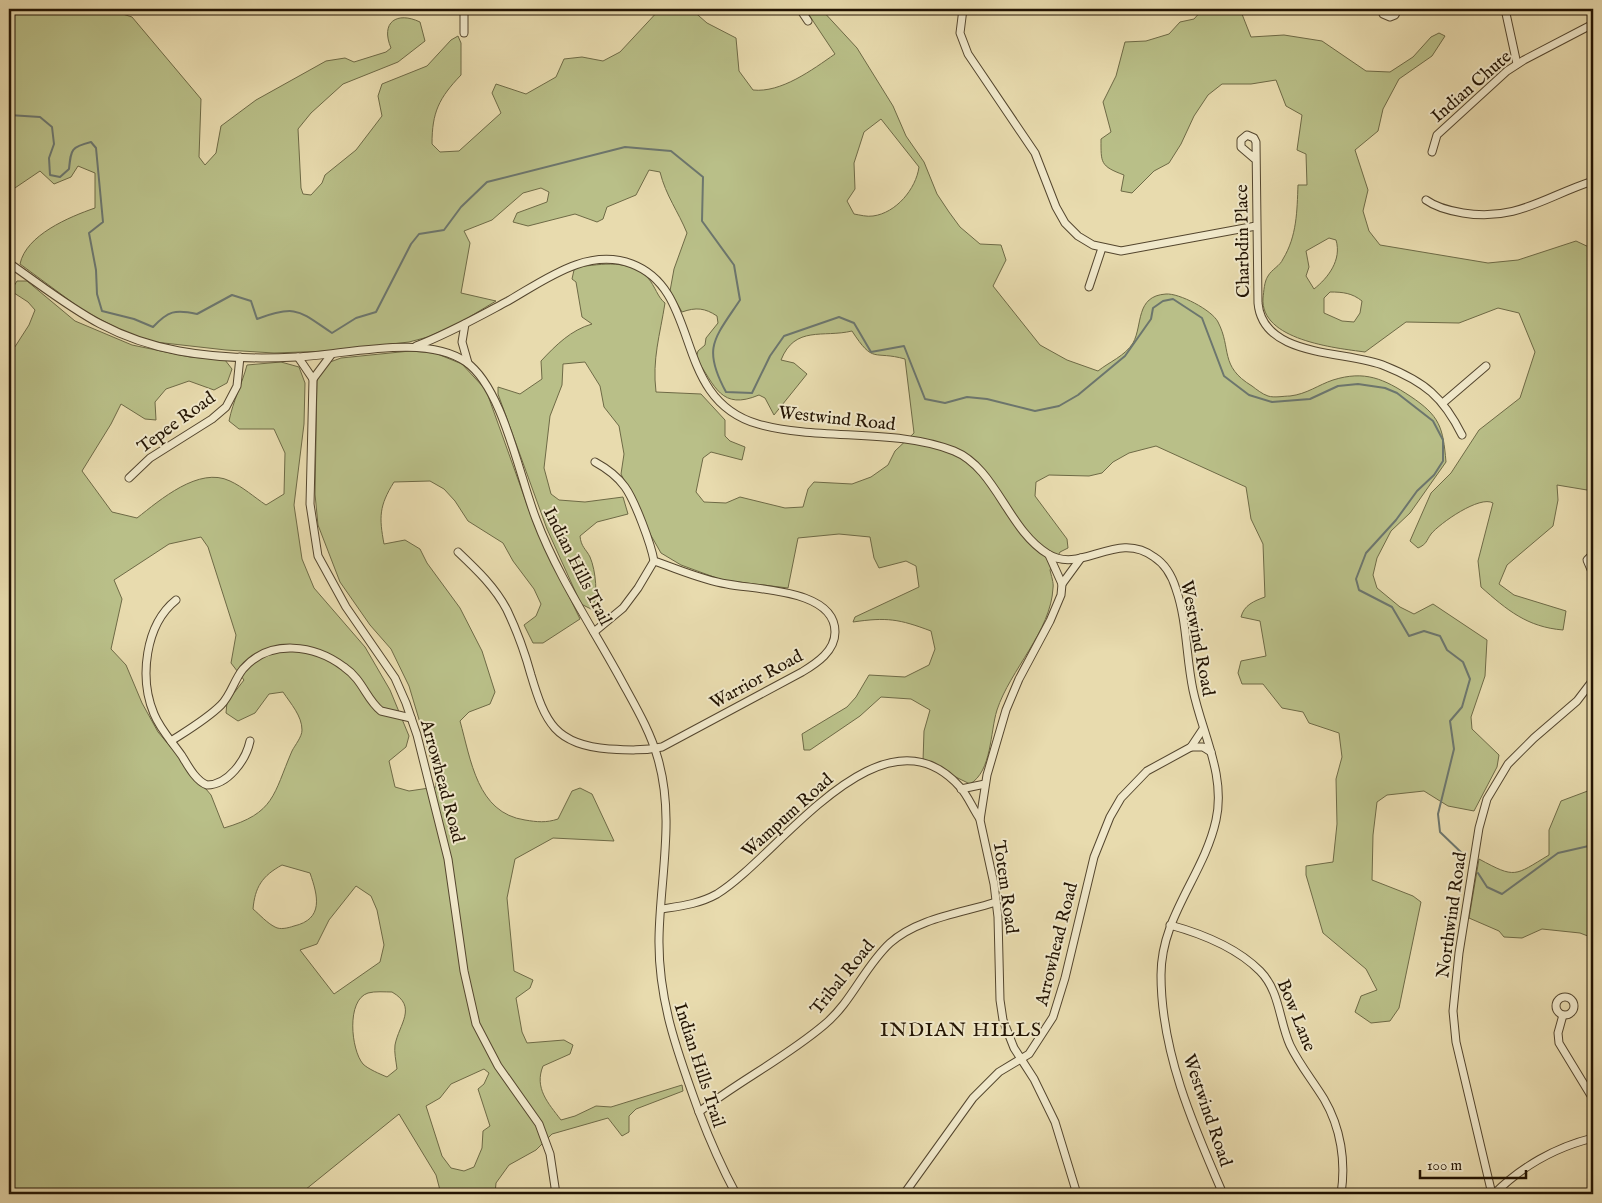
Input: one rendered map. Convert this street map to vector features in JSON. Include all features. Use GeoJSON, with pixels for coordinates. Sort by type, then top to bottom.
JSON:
{"type":"FeatureCollection","features":[{"type":"Feature","properties":{"kind":"street"},"geometry":{"type":"LineString","coordinates":[[464,9],[464,33]]}},
{"type":"Feature","properties":{"kind":"street"},"geometry":{"type":"LineString","coordinates":[[800,9],[808,21]]}},
{"type":"Feature","properties":{"kind":"street"},"geometry":{"type":"LineString","coordinates":[[963,9],[960,33],[968,54],[1035,153],[1060,216],[1078,236],[1102,248],[1128,250],[1256,226]]}},
{"type":"Feature","properties":{"kind":"street"},"geometry":{"type":"LineString","coordinates":[[1381,9],[1383,14],[1390,17],[1395,15],[1398,9]]}},
{"type":"Feature","properties":{"kind":"street"},"geometry":{"type":"LineString","coordinates":[[1505,9],[1517,64]]}},
{"type":"Feature","properties":{"kind":"street","name":"Indian Chute"},"geometry":{"type":"LineString","coordinates":[[1432,152],[1437,135],[1517,64],[1593,24]]}},
{"type":"Feature","properties":{"kind":"street","name":"Charbdin Place"},"geometry":{"type":"LineString","coordinates":[[1256,159],[1258,309],[1268,327],[1285,340],[1309,350],[1367,360],[1386,366],[1422,385],[1444,402],[1462,435]]}},
{"type":"Feature","properties":{"kind":"street"},"geometry":{"type":"LineString","coordinates":[[1426,200],[1444,209],[1460,212],[1485,216],[1504,214],[1536,205],[1593,181]]}},
{"type":"Feature","properties":{"kind":"street"},"geometry":{"type":"LineString","coordinates":[[1089,286],[1102,248]]}},
{"type":"Feature","properties":{"kind":"street","name":"Westwind Road"},"geometry":{"type":"LineString","coordinates":[[416,346],[465,324],[544,279],[579,263],[608,259],[638,266],[654,277],[672,301],[701,377],[713,395],[728,409],[748,420],[771,427],[918,442],[956,452],[970,460],[982,471],[1020,527],[1049,555],[1066,559],[1081,558],[1116,547],[1130,547],[1149,553],[1165,566],[1179,597],[1193,692],[1211,752],[1219,788],[1216,822],[1209,843],[1170,925],[1165,939],[1161,972],[1168,1037],[1185,1103],[1223,1194]]}},
{"type":"Feature","properties":{"kind":"street","name":"Indian Hills Trail"},"geometry":{"type":"LineString","coordinates":[[9,263],[85,318],[127,337],[179,351],[240,357],[298,357],[416,346],[447,352],[468,363],[485,382],[496,405],[542,535],[566,583],[631,699],[655,749],[667,806],[659,934],[662,994],[674,1044],[699,1112],[716,1154],[736,1194]]}},
{"type":"Feature","properties":{"kind":"street"},"geometry":{"type":"LineString","coordinates":[[465,324],[462,342],[468,363]]}},
{"type":"Feature","properties":{"kind":"street"},"geometry":{"type":"LineString","coordinates":[[298,357],[313,379],[331,355]]}},
{"type":"Feature","properties":{"kind":"street","name":"Tepee Road"},"geometry":{"type":"LineString","coordinates":[[129,478],[150,458],[212,419],[226,407],[237,386],[240,357]]}},
{"type":"Feature","properties":{"kind":"street"},"geometry":{"type":"LineString","coordinates":[[1444,402],[1486,366]]}},
{"type":"Feature","properties":{"kind":"street","name":"Arrowhead Road"},"geometry":{"type":"LineString","coordinates":[[313,379],[310,504],[318,556],[346,607],[395,678],[411,718],[448,859],[464,971],[476,1022],[485,1044],[498,1066],[539,1124],[550,1154],[556,1194]]}},
{"type":"Feature","properties":{"kind":"street"},"geometry":{"type":"LineString","coordinates":[[594,632],[623,608],[638,588],[654,561],[651,549],[627,491],[621,482],[595,462]]}},
{"type":"Feature","properties":{"kind":"street"},"geometry":{"type":"LineString","coordinates":[[458,552],[488,582],[507,610],[519,638],[544,713],[553,727],[568,739],[586,746],[641,751],[655,749]]}},
{"type":"Feature","properties":{"kind":"street"},"geometry":{"type":"LineString","coordinates":[[1593,554],[1587,560],[1593,574]]}},
{"type":"Feature","properties":{"kind":"street"},"geometry":{"type":"LineString","coordinates":[[1049,555],[1062,584]]}},
{"type":"Feature","properties":{"kind":"street","name":"Totem Road"},"geometry":{"type":"LineString","coordinates":[[1077,1194],[1054,1122],[1037,1085],[1007,1033],[1003,1020],[1000,1000],[996,902],[980,820],[985,784],[1006,710],[1018,678],[1056,610],[1062,584],[1081,558]]}},
{"type":"Feature","properties":{"kind":"street","name":"Warrior Road"},"geometry":{"type":"LineString","coordinates":[[654,561],[727,584],[805,597],[826,611],[833,622],[835,630],[830,649],[817,663],[662,747],[655,749]]}},
{"type":"Feature","properties":{"kind":"street"},"geometry":{"type":"LineString","coordinates":[[176,600],[164,610],[156,623],[151,640],[147,690],[154,714],[195,775],[207,785],[217,783],[239,765],[248,752],[250,741]]}},
{"type":"Feature","properties":{"kind":"street"},"geometry":{"type":"LineString","coordinates":[[171,741],[222,704],[242,671],[250,663],[266,653],[284,648],[314,651],[332,659],[358,678],[381,711],[411,718]]}},
{"type":"Feature","properties":{"kind":"street","name":"Northwind Road"},"geometry":{"type":"LineString","coordinates":[[1493,1194],[1456,1042],[1453,1011],[1459,953],[1479,828],[1487,799],[1508,764],[1534,738],[1577,701],[1593,680]]}},
{"type":"Feature","properties":{"kind":"street","name":"Arrowhead Road"},"geometry":{"type":"LineString","coordinates":[[904,1194],[973,1098],[999,1072],[1029,1054],[1044,1034],[1059,1001],[1094,857],[1110,817],[1121,798],[1140,776],[1191,747],[1203,729]]}},
{"type":"Feature","properties":{"kind":"street"},"geometry":{"type":"LineString","coordinates":[[1191,747],[1203,747],[1211,752]]}},
{"type":"Feature","properties":{"kind":"street","name":"Wampum Road"},"geometry":{"type":"LineString","coordinates":[[662,909],[692,904],[716,894],[760,860],[841,784],[871,769],[898,763],[920,764],[945,774],[961,789],[980,820]]}},
{"type":"Feature","properties":{"kind":"street"},"geometry":{"type":"LineString","coordinates":[[961,789],[985,784]]}},
{"type":"Feature","properties":{"kind":"street","name":"Tribal Road"},"geometry":{"type":"LineString","coordinates":[[699,1112],[806,1040],[826,1024],[849,999],[886,948],[896,938],[925,924],[996,902]]}},
{"type":"Feature","properties":{"kind":"street","name":"Bow Lane"},"geometry":{"type":"LineString","coordinates":[[1170,925],[1207,938],[1236,952],[1268,981],[1276,999],[1289,1043],[1334,1119],[1341,1146],[1341,1194]]}},
{"type":"Feature","properties":{"kind":"street"},"geometry":{"type":"LineString","coordinates":[[1563,1016],[1558,1032],[1559,1043],[1593,1099]]}},
{"type":"Feature","properties":{"kind":"street"},"geometry":{"type":"LineString","coordinates":[[1493,1194],[1531,1164],[1550,1154],[1593,1138]]}},
{"type":"Feature","properties":{"kind":"green space"},"geometry":{"type":"Polygon","coordinates":[[[9,9],[107,9],[132,17],[201,99],[199,157],[205,165],[216,153],[221,126],[256,100],[326,61],[345,58],[354,62],[386,52],[391,48],[388,31],[389,25],[393,21],[404,18],[420,22],[425,41],[398,62],[343,84],[311,113],[298,129],[301,188],[303,194],[311,195],[322,183],[325,175],[356,150],[382,116],[378,96],[382,84],[427,66],[451,40],[458,36],[461,43],[461,75],[442,99],[433,123],[432,144],[440,152],[459,151],[501,113],[492,93],[496,84],[526,94],[556,77],[564,59],[582,57],[603,61],[620,52],[660,9],[691,9],[707,23],[736,38],[739,71],[753,90],[764,90],[785,84],[835,54],[805,9],[821,9],[857,48],[893,106],[906,136],[924,162],[937,194],[960,227],[980,244],[1001,245],[1006,260],[993,286],[1040,345],[1067,360],[1098,371],[1130,348],[1136,336],[1142,313],[1149,300],[1156,296],[1172,294],[1195,303],[1215,317],[1225,341],[1230,364],[1242,379],[1270,397],[1296,395],[1333,380],[1344,377],[1365,376],[1392,385],[1420,403],[1434,416],[1441,431],[1446,462],[1410,513],[1391,531],[1377,558],[1373,575],[1377,588],[1400,607],[1414,614],[1433,604],[1487,640],[1485,676],[1471,717],[1472,729],[1499,755],[1497,767],[1474,811],[1448,806],[1424,791],[1387,795],[1377,802],[1373,835],[1372,880],[1413,896],[1421,902],[1399,1008],[1390,1021],[1371,1023],[1355,1012],[1361,996],[1377,990],[1366,969],[1323,933],[1306,875],[1306,866],[1333,862],[1337,824],[1336,779],[1342,757],[1339,733],[1309,723],[1303,712],[1282,708],[1263,684],[1242,684],[1238,673],[1241,661],[1266,656],[1260,621],[1241,617],[1247,606],[1265,597],[1263,544],[1251,519],[1246,487],[1156,446],[1129,453],[1113,462],[1102,473],[1089,476],[1049,475],[1036,482],[1035,496],[1067,539],[1068,548],[1060,552],[1050,570],[1053,581],[1051,604],[1038,635],[1003,695],[997,710],[983,770],[970,784],[923,761],[924,731],[930,710],[911,699],[881,697],[860,716],[810,750],[804,750],[802,734],[847,707],[856,697],[869,675],[905,677],[929,665],[935,649],[931,631],[893,620],[853,622],[855,617],[919,587],[916,566],[906,561],[879,568],[874,558],[870,537],[839,534],[798,538],[788,588],[722,580],[681,565],[661,553],[645,525],[621,474],[624,454],[619,426],[604,407],[600,386],[585,362],[563,364],[562,385],[550,416],[544,468],[551,494],[559,500],[585,502],[623,497],[628,514],[597,522],[580,536],[581,543],[590,557],[594,569],[596,591],[593,610],[581,604],[547,529],[498,394],[498,387],[520,394],[542,379],[541,361],[571,334],[592,324],[582,317],[576,282],[572,279],[574,270],[578,267],[615,264],[624,265],[641,272],[648,278],[665,303],[656,358],[656,392],[701,394],[725,420],[725,436],[730,441],[745,447],[742,460],[711,452],[703,458],[696,492],[704,502],[726,503],[740,497],[785,508],[803,507],[808,489],[814,482],[852,484],[871,477],[888,465],[895,451],[914,433],[905,359],[870,352],[859,342],[852,331],[802,337],[787,349],[781,360],[794,363],[807,374],[774,415],[765,398],[759,395],[736,400],[727,398],[720,393],[696,358],[698,351],[705,345],[706,338],[718,323],[717,316],[700,309],[682,312],[670,291],[674,269],[687,233],[665,189],[660,172],[649,170],[636,195],[607,207],[603,219],[597,222],[575,214],[528,226],[513,222],[517,213],[547,202],[549,192],[541,188],[523,193],[492,220],[464,231],[470,243],[461,293],[496,301],[461,322],[428,337],[409,342],[330,351],[274,353],[155,342],[127,333],[84,311],[20,264],[31,244],[50,228],[73,216],[95,208],[95,173],[78,166],[71,177],[54,184],[40,171],[9,192],[9,9]],[[881,119],[864,132],[854,163],[855,189],[847,201],[854,214],[873,216],[881,214],[897,205],[914,184],[919,167],[881,119]]]}},
{"type":"Feature","properties":{"kind":"green space"},"geometry":{"type":"Polygon","coordinates":[[[1203,9],[1240,9],[1251,37],[1284,35],[1322,41],[1366,71],[1390,72],[1413,57],[1431,37],[1439,33],[1445,36],[1432,56],[1399,79],[1383,109],[1378,131],[1355,150],[1368,190],[1363,211],[1369,231],[1380,245],[1488,263],[1518,260],[1576,241],[1593,249],[1593,491],[1557,485],[1558,500],[1553,526],[1507,565],[1499,584],[1514,595],[1566,611],[1563,630],[1539,625],[1518,616],[1481,587],[1478,561],[1493,503],[1479,503],[1460,511],[1436,529],[1425,544],[1418,548],[1410,541],[1431,493],[1451,473],[1479,430],[1520,398],[1535,352],[1519,313],[1498,308],[1459,323],[1406,322],[1365,352],[1336,348],[1302,339],[1273,324],[1265,312],[1263,298],[1265,284],[1267,278],[1282,261],[1294,232],[1298,185],[1307,185],[1306,154],[1297,150],[1302,115],[1286,106],[1276,80],[1251,84],[1222,84],[1208,95],[1194,116],[1181,144],[1169,163],[1154,171],[1132,193],[1121,191],[1124,175],[1110,169],[1104,163],[1101,153],[1101,139],[1111,132],[1103,102],[1116,76],[1125,42],[1146,41],[1169,34],[1180,22],[1194,19],[1203,9]],[[1329,238],[1306,251],[1309,267],[1306,276],[1314,289],[1329,274],[1337,255],[1336,240],[1329,238]],[[1330,292],[1324,298],[1324,313],[1342,321],[1354,322],[1360,313],[1362,301],[1355,296],[1330,292]]]}},
{"type":"Feature","properties":{"kind":"green space"},"geometry":{"type":"Polygon","coordinates":[[[17,281],[27,281],[75,321],[132,345],[190,357],[225,360],[232,369],[227,383],[214,390],[189,381],[166,389],[155,402],[156,420],[145,419],[121,404],[82,471],[112,512],[137,518],[180,487],[206,478],[230,481],[266,505],[284,494],[285,453],[274,429],[239,429],[229,421],[247,365],[281,362],[299,367],[305,383],[304,424],[294,505],[302,559],[314,588],[365,647],[390,690],[409,736],[406,747],[389,761],[395,787],[409,791],[436,787],[436,776],[409,686],[391,649],[370,625],[340,582],[318,525],[315,494],[317,379],[321,371],[330,362],[341,358],[410,351],[435,353],[462,364],[486,390],[534,524],[580,619],[543,643],[533,643],[524,625],[536,616],[541,604],[534,589],[513,561],[503,543],[468,521],[455,501],[444,489],[430,481],[394,482],[385,498],[381,512],[384,544],[405,540],[420,549],[427,563],[460,608],[482,651],[495,692],[490,704],[469,712],[460,721],[473,768],[486,796],[496,807],[509,815],[525,820],[545,822],[558,819],[572,791],[580,788],[592,794],[614,841],[553,838],[515,859],[507,898],[514,971],[533,980],[530,988],[516,998],[522,1032],[527,1043],[564,1040],[573,1045],[570,1054],[543,1066],[540,1081],[547,1101],[561,1120],[596,1106],[611,1107],[682,1085],[683,1091],[636,1109],[629,1116],[629,1132],[622,1136],[608,1118],[552,1134],[536,1150],[509,1165],[496,1183],[495,1194],[441,1194],[436,1175],[399,1114],[300,1194],[9,1194],[9,356],[29,325],[35,310],[28,302],[11,291],[17,281]],[[201,537],[169,544],[114,580],[122,599],[111,649],[126,665],[142,703],[158,732],[211,795],[224,828],[253,816],[263,809],[270,800],[276,791],[292,751],[301,735],[302,725],[296,710],[283,692],[269,694],[255,713],[238,721],[226,713],[227,702],[244,680],[231,663],[236,635],[208,547],[201,537]],[[282,865],[269,873],[258,888],[253,909],[277,928],[282,929],[304,923],[310,918],[316,906],[315,890],[310,873],[282,865]],[[356,886],[329,920],[317,944],[300,950],[334,994],[380,962],[384,945],[377,910],[371,896],[356,886]],[[371,992],[361,997],[356,1005],[353,1026],[354,1037],[359,1057],[363,1064],[387,1077],[397,1069],[395,1045],[405,1016],[405,1010],[400,998],[392,992],[371,992]],[[484,1069],[451,1084],[440,1098],[426,1106],[442,1156],[451,1168],[464,1171],[474,1167],[482,1148],[483,1131],[490,1126],[478,1089],[484,1084],[489,1073],[484,1069]]]}},
{"type":"Feature","properties":{"kind":"green space"},"geometry":{"type":"Polygon","coordinates":[[[1593,789],[1593,938],[1580,933],[1542,929],[1522,938],[1504,937],[1499,931],[1469,918],[1479,859],[1501,870],[1515,872],[1529,867],[1549,855],[1549,830],[1561,801],[1593,789]]]}},
{"type":"Feature","properties":{"kind":"waterway"},"geometry":{"type":"LineString","coordinates":[[9,115],[40,117],[52,127],[54,144],[49,158],[50,175],[60,177],[69,169],[70,157],[76,147],[91,142],[96,148],[103,222],[89,233],[96,270],[97,294],[102,311],[134,319],[153,327],[172,313],[197,314],[232,295],[251,301],[257,319],[281,312],[297,312],[312,319],[332,333],[356,318],[376,312],[411,244],[419,234],[444,230],[461,207],[487,182],[625,147],[671,151],[703,177],[702,221],[734,265],[740,300],[723,325],[714,344],[714,365],[726,392],[752,393],[770,356],[784,336],[839,317],[854,323],[871,352],[904,346],[925,399],[945,403],[967,397],[987,399],[1035,411],[1059,406],[1078,395],[1125,356],[1151,319],[1153,308],[1163,301],[1173,299],[1202,318],[1224,376],[1249,395],[1272,402],[1310,399],[1338,386],[1358,384],[1385,388],[1397,393],[1433,421],[1443,440],[1443,461],[1434,475],[1417,491],[1396,520],[1366,553],[1356,579],[1359,590],[1392,607],[1409,636],[1424,631],[1440,636],[1447,650],[1463,662],[1470,679],[1462,707],[1450,721],[1454,749],[1438,814],[1440,832],[1466,857]]}},
{"type":"Feature","properties":{"kind":"waterway"},"geometry":{"type":"LineString","coordinates":[[1478,873],[1487,887],[1502,894],[1558,853],[1593,845]]}},
{"type":"Feature","properties":{"kind":"district","name":"INDIAN HILLS"},"geometry":{"type":"Point","coordinates":[961,1029]}}]}
